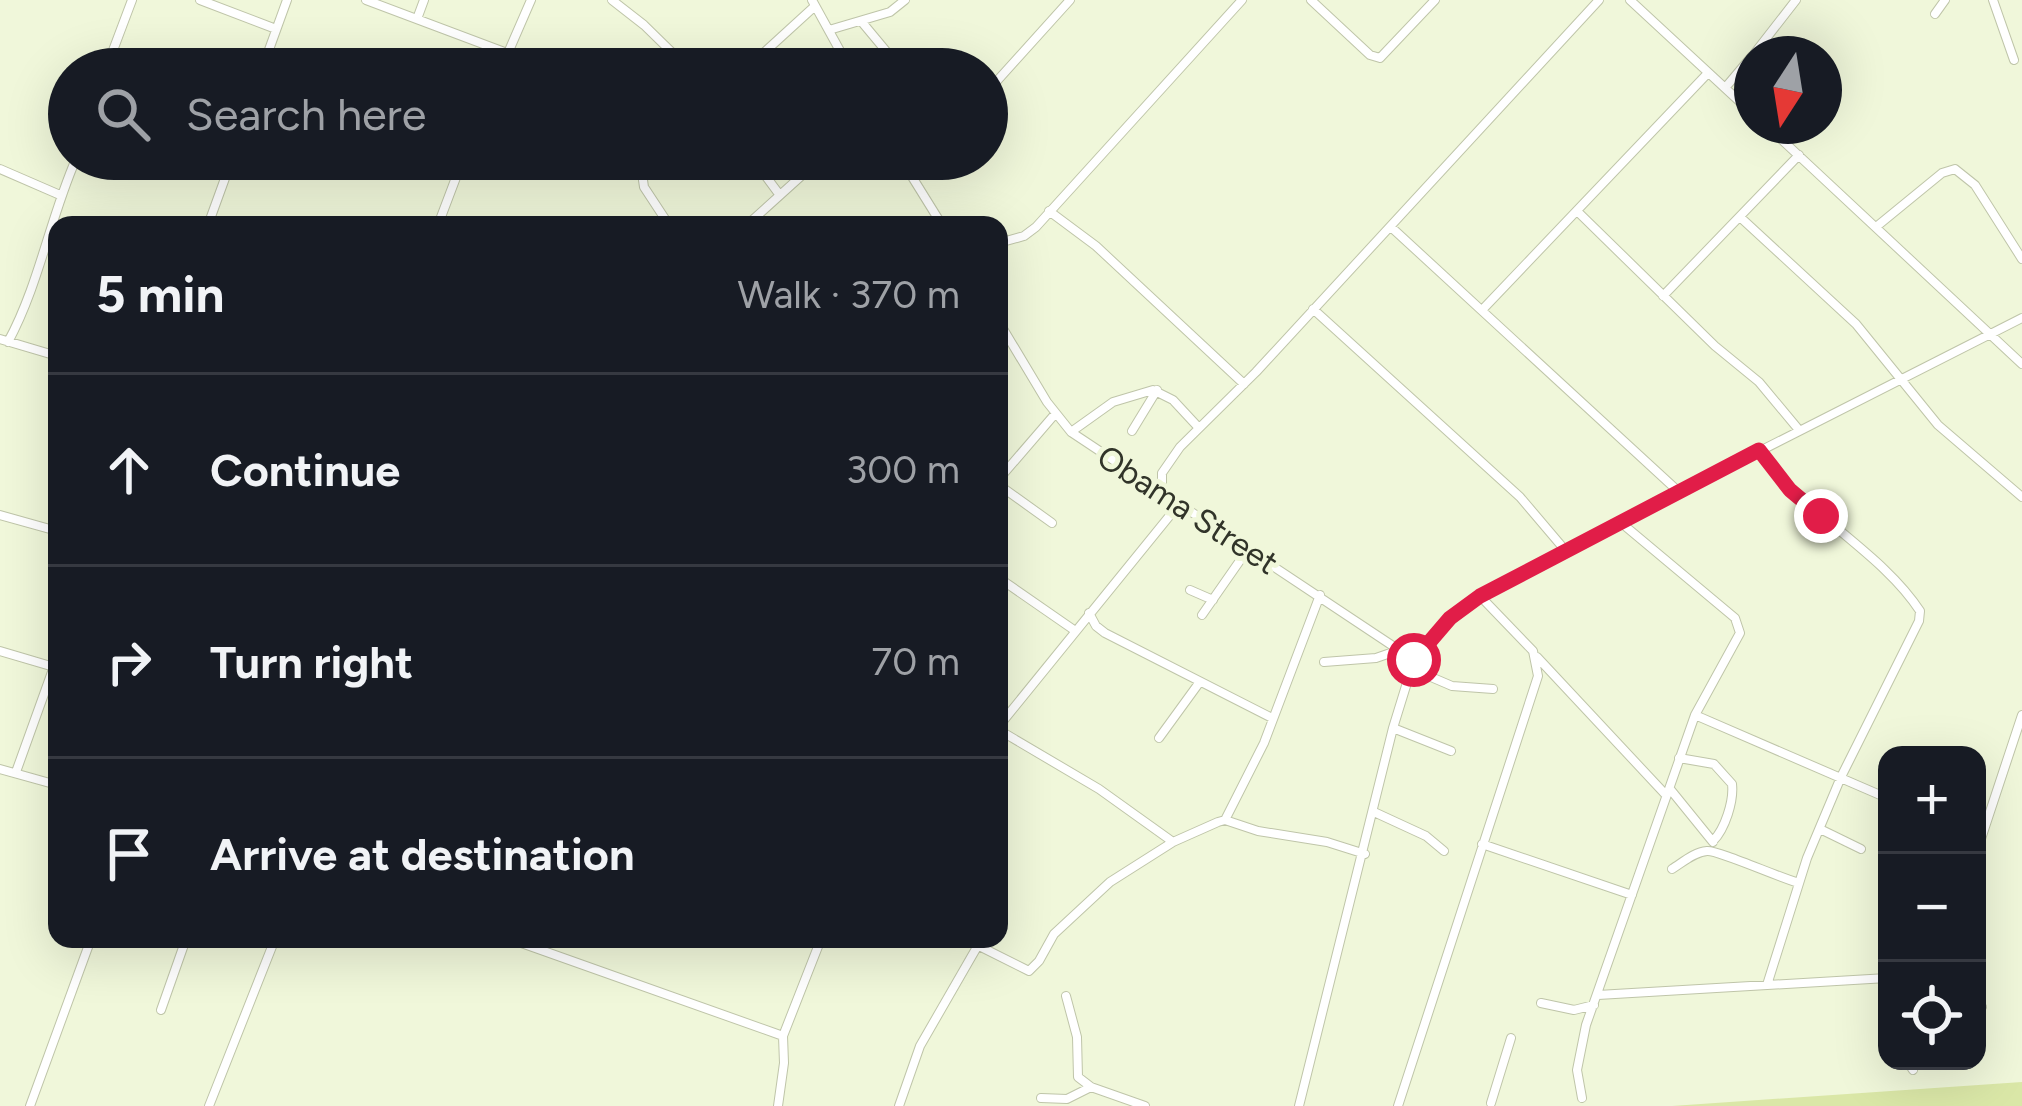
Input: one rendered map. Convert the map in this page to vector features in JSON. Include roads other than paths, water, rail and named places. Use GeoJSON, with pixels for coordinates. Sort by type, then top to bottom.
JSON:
{"type":"FeatureCollection","features":[{"type":"Feature","properties":{"kind":"street"},"geometry":{"type":"LineString","coordinates":[[114,48],[132,0]]}},
{"type":"Feature","properties":{"kind":"street"},"geometry":{"type":"LineString","coordinates":[[200,0],[276,28]]}},
{"type":"Feature","properties":{"kind":"street"},"geometry":{"type":"LineString","coordinates":[[269,48],[287,0]]}},
{"type":"Feature","properties":{"kind":"street"},"geometry":{"type":"LineString","coordinates":[[366,0],[494,48]]}},
{"type":"Feature","properties":{"kind":"street"},"geometry":{"type":"LineString","coordinates":[[417,19],[424,0]]}},
{"type":"Feature","properties":{"kind":"street"},"geometry":{"type":"LineString","coordinates":[[509,48],[531,0]]}},
{"type":"Feature","properties":{"kind":"street"},"geometry":{"type":"LineString","coordinates":[[612,0],[669,48]]}},
{"type":"Feature","properties":{"kind":"street"},"geometry":{"type":"LineString","coordinates":[[829,30],[890,12],[905,0]]}},
{"type":"Feature","properties":{"kind":"street"},"geometry":{"type":"LineString","coordinates":[[1008,69],[1070,0]]}},
{"type":"Feature","properties":{"kind":"street"},"geometry":{"type":"LineString","coordinates":[[1008,240],[1024,236],[1049,212],[1242,0]]}},
{"type":"Feature","properties":{"kind":"street"},"geometry":{"type":"LineString","coordinates":[[1312,0],[1370,55],[1380,58],[1435,0]]}},
{"type":"Feature","properties":{"kind":"street"},"geometry":{"type":"LineString","coordinates":[[1144,480],[1162,473],[1599,0]]}},
{"type":"Feature","properties":{"kind":"street"},"geometry":{"type":"LineString","coordinates":[[1630,0],[1734,96]]}},
{"type":"Feature","properties":{"kind":"street"},"geometry":{"type":"LineString","coordinates":[[1768,36],[1796,0]]}},
{"type":"Feature","properties":{"kind":"street"},"geometry":{"type":"LineString","coordinates":[[1935,14],[1945,0]]}},
{"type":"Feature","properties":{"kind":"street"},"geometry":{"type":"LineString","coordinates":[[1993,0],[2014,60]]}},
{"type":"Feature","properties":{"kind":"street"},"geometry":{"type":"LineString","coordinates":[[767,48],[813,3],[839,48]]}},
{"type":"Feature","properties":{"kind":"street"},"geometry":{"type":"LineString","coordinates":[[861,21],[884,48]]}},
{"type":"Feature","properties":{"kind":"street"},"geometry":{"type":"LineString","coordinates":[[1483,308],[1708,73]]}},
{"type":"Feature","properties":{"kind":"street"},"geometry":{"type":"LineString","coordinates":[[1725,88],[1734,77]]}},
{"type":"Feature","properties":{"kind":"street"},"geometry":{"type":"LineString","coordinates":[[1787,144],[2022,364]]}},
{"type":"Feature","properties":{"kind":"street"},"geometry":{"type":"LineString","coordinates":[[1663,296],[1799,155]]}},
{"type":"Feature","properties":{"kind":"street"},"geometry":{"type":"LineString","coordinates":[[0,169],[60,195]]}},
{"type":"Feature","properties":{"kind":"street"},"geometry":{"type":"LineString","coordinates":[[1876,227],[1942,173],[1955,169],[1975,185],[2022,259]]}},
{"type":"Feature","properties":{"kind":"street"},"geometry":{"type":"LineString","coordinates":[[53,216],[67,180]]}},
{"type":"Feature","properties":{"kind":"street"},"geometry":{"type":"LineString","coordinates":[[211,216],[224,180]]}},
{"type":"Feature","properties":{"kind":"street"},"geometry":{"type":"LineString","coordinates":[[441,216],[455,180]]}},
{"type":"Feature","properties":{"kind":"street"},"geometry":{"type":"LineString","coordinates":[[643,180],[663,216]]}},
{"type":"Feature","properties":{"kind":"street"},"geometry":{"type":"LineString","coordinates":[[769,180],[779,194]]}},
{"type":"Feature","properties":{"kind":"street"},"geometry":{"type":"LineString","coordinates":[[756,216],[795,180]]}},
{"type":"Feature","properties":{"kind":"street"},"geometry":{"type":"LineString","coordinates":[[914,180],[936,216]]}},
{"type":"Feature","properties":{"kind":"street"},"geometry":{"type":"LineString","coordinates":[[1577,211],[1759,382],[1798,430]]}},
{"type":"Feature","properties":{"kind":"street"},"geometry":{"type":"LineString","coordinates":[[1049,212],[1096,246],[1244,384]]}},
{"type":"Feature","properties":{"kind":"street"},"geometry":{"type":"LineString","coordinates":[[1740,217],[1856,324],[1938,425],[2022,496]]}},
{"type":"Feature","properties":{"kind":"street"},"geometry":{"type":"LineString","coordinates":[[1391,227],[1679,492]]}},
{"type":"Feature","properties":{"kind":"street"},"geometry":{"type":"LineString","coordinates":[[48,233],[20,321],[4,340],[48,353]]}},
{"type":"Feature","properties":{"kind":"street"},"geometry":{"type":"LineString","coordinates":[[1313,309],[1520,497],[1565,550]]}},
{"type":"Feature","properties":{"kind":"street"},"geometry":{"type":"LineString","coordinates":[[1299,1106],[1412,664],[1450,618],[1480,596],[1619,521],[2022,318]]}},
{"type":"Feature","properties":{"kind":"street","name":"Obama Street"},"geometry":{"type":"LineString","coordinates":[[1008,337],[1071,432],[1400,650],[1412,664],[1452,686],[1493,689]]}},
{"type":"Feature","properties":{"kind":"street"},"geometry":{"type":"LineString","coordinates":[[1071,432],[1113,402],[1157,390],[1199,428]]}},
{"type":"Feature","properties":{"kind":"street"},"geometry":{"type":"LineString","coordinates":[[1132,431],[1157,390]]}},
{"type":"Feature","properties":{"kind":"street"},"geometry":{"type":"LineString","coordinates":[[1008,471],[1055,414]]}},
{"type":"Feature","properties":{"kind":"street"},"geometry":{"type":"LineString","coordinates":[[1759,450],[1790,490],[1863,553],[1920,611],[1909,644],[1840,777],[1767,985]]}},
{"type":"Feature","properties":{"kind":"street"},"geometry":{"type":"LineString","coordinates":[[1162,473],[1162,491]]}},
{"type":"Feature","properties":{"kind":"street"},"geometry":{"type":"LineString","coordinates":[[1008,489],[1052,524]]}},
{"type":"Feature","properties":{"kind":"street"},"geometry":{"type":"LineString","coordinates":[[1008,716],[1180,503]]}},
{"type":"Feature","properties":{"kind":"street"},"geometry":{"type":"LineString","coordinates":[[0,515],[48,528]]}},
{"type":"Feature","properties":{"kind":"street"},"geometry":{"type":"LineString","coordinates":[[1582,1098],[1577,1085],[1579,1058],[1596,1000],[1695,715],[1740,634],[1740,625],[1619,521]]}},
{"type":"Feature","properties":{"kind":"street"},"geometry":{"type":"LineString","coordinates":[[1202,615],[1248,549]]}},
{"type":"Feature","properties":{"kind":"street"},"geometry":{"type":"LineString","coordinates":[[1008,584],[1076,627],[1096,626],[1272,718]]}},
{"type":"Feature","properties":{"kind":"street"},"geometry":{"type":"LineString","coordinates":[[1190,590],[1213,600]]}},
{"type":"Feature","properties":{"kind":"street"},"geometry":{"type":"LineString","coordinates":[[1226,820],[1264,743],[1320,596]]}},
{"type":"Feature","properties":{"kind":"street"},"geometry":{"type":"LineString","coordinates":[[1480,596],[1707,830],[1713,846],[1768,875],[1799,884]]}},
{"type":"Feature","properties":{"kind":"street"},"geometry":{"type":"LineString","coordinates":[[1089,613],[1096,626]]}},
{"type":"Feature","properties":{"kind":"street"},"geometry":{"type":"LineString","coordinates":[[1324,662],[1376,658],[1400,650]]}},
{"type":"Feature","properties":{"kind":"street"},"geometry":{"type":"LineString","coordinates":[[0,651],[48,661]]}},
{"type":"Feature","properties":{"kind":"street"},"geometry":{"type":"LineString","coordinates":[[1398,1106],[1538,676],[1536,656]]}},
{"type":"Feature","properties":{"kind":"street"},"geometry":{"type":"LineString","coordinates":[[16,772],[48,682]]}},
{"type":"Feature","properties":{"kind":"street"},"geometry":{"type":"LineString","coordinates":[[1159,738],[1198,683]]}},
{"type":"Feature","properties":{"kind":"street"},"geometry":{"type":"LineString","coordinates":[[1695,715],[1878,794]]}},
{"type":"Feature","properties":{"kind":"street"},"geometry":{"type":"LineString","coordinates":[[1986,819],[2022,715]]}},
{"type":"Feature","properties":{"kind":"street"},"geometry":{"type":"LineString","coordinates":[[1394,728],[1451,751]]}},
{"type":"Feature","properties":{"kind":"street"},"geometry":{"type":"LineString","coordinates":[[1008,733],[1099,789],[1173,842]]}},
{"type":"Feature","properties":{"kind":"street"},"geometry":{"type":"LineString","coordinates":[[2011,753],[2022,758]]}},
{"type":"Feature","properties":{"kind":"street"},"geometry":{"type":"LineString","coordinates":[[1672,869],[1713,846],[1732,797],[1732,784],[1714,764],[1679,758]]}},
{"type":"Feature","properties":{"kind":"street"},"geometry":{"type":"LineString","coordinates":[[0,769],[48,782]]}},
{"type":"Feature","properties":{"kind":"street"},"geometry":{"type":"LineString","coordinates":[[1374,812],[1426,836],[1444,850]]}},
{"type":"Feature","properties":{"kind":"street"},"geometry":{"type":"LineString","coordinates":[[979,948],[1023,971],[1034,969],[1054,934],[1110,882],[1173,842],[1226,820],[1365,854]]}},
{"type":"Feature","properties":{"kind":"street"},"geometry":{"type":"LineString","coordinates":[[1820,829],[1861,849]]}},
{"type":"Feature","properties":{"kind":"street"},"geometry":{"type":"LineString","coordinates":[[1482,844],[1632,895]]}},
{"type":"Feature","properties":{"kind":"street"},"geometry":{"type":"LineString","coordinates":[[30,1106],[88,948]]}},
{"type":"Feature","properties":{"kind":"street"},"geometry":{"type":"LineString","coordinates":[[160,1010],[183,948]]}},
{"type":"Feature","properties":{"kind":"street"},"geometry":{"type":"LineString","coordinates":[[209,1106],[271,948]]}},
{"type":"Feature","properties":{"kind":"street"},"geometry":{"type":"LineString","coordinates":[[537,948],[782,1036]]}},
{"type":"Feature","properties":{"kind":"street"},"geometry":{"type":"LineString","coordinates":[[552,953],[553,948]]}},
{"type":"Feature","properties":{"kind":"street"},"geometry":{"type":"LineString","coordinates":[[778,1106],[782,1036],[817,948]]}},
{"type":"Feature","properties":{"kind":"street"},"geometry":{"type":"LineString","coordinates":[[898,1106],[920,1046],[976,948]]}},
{"type":"Feature","properties":{"kind":"street"},"geometry":{"type":"LineString","coordinates":[[1540,1003],[1574,1010],[1596,1000],[1878,979]]}},
{"type":"Feature","properties":{"kind":"street"},"geometry":{"type":"LineString","coordinates":[[1066,996],[1077,1036],[1078,1077],[1091,1087],[1145,1106]]}},
{"type":"Feature","properties":{"kind":"street"},"geometry":{"type":"LineString","coordinates":[[1491,1103],[1511,1038]]}},
{"type":"Feature","properties":{"kind":"street"},"geometry":{"type":"LineString","coordinates":[[1041,1098],[1067,1099],[1091,1087]]}}]}
